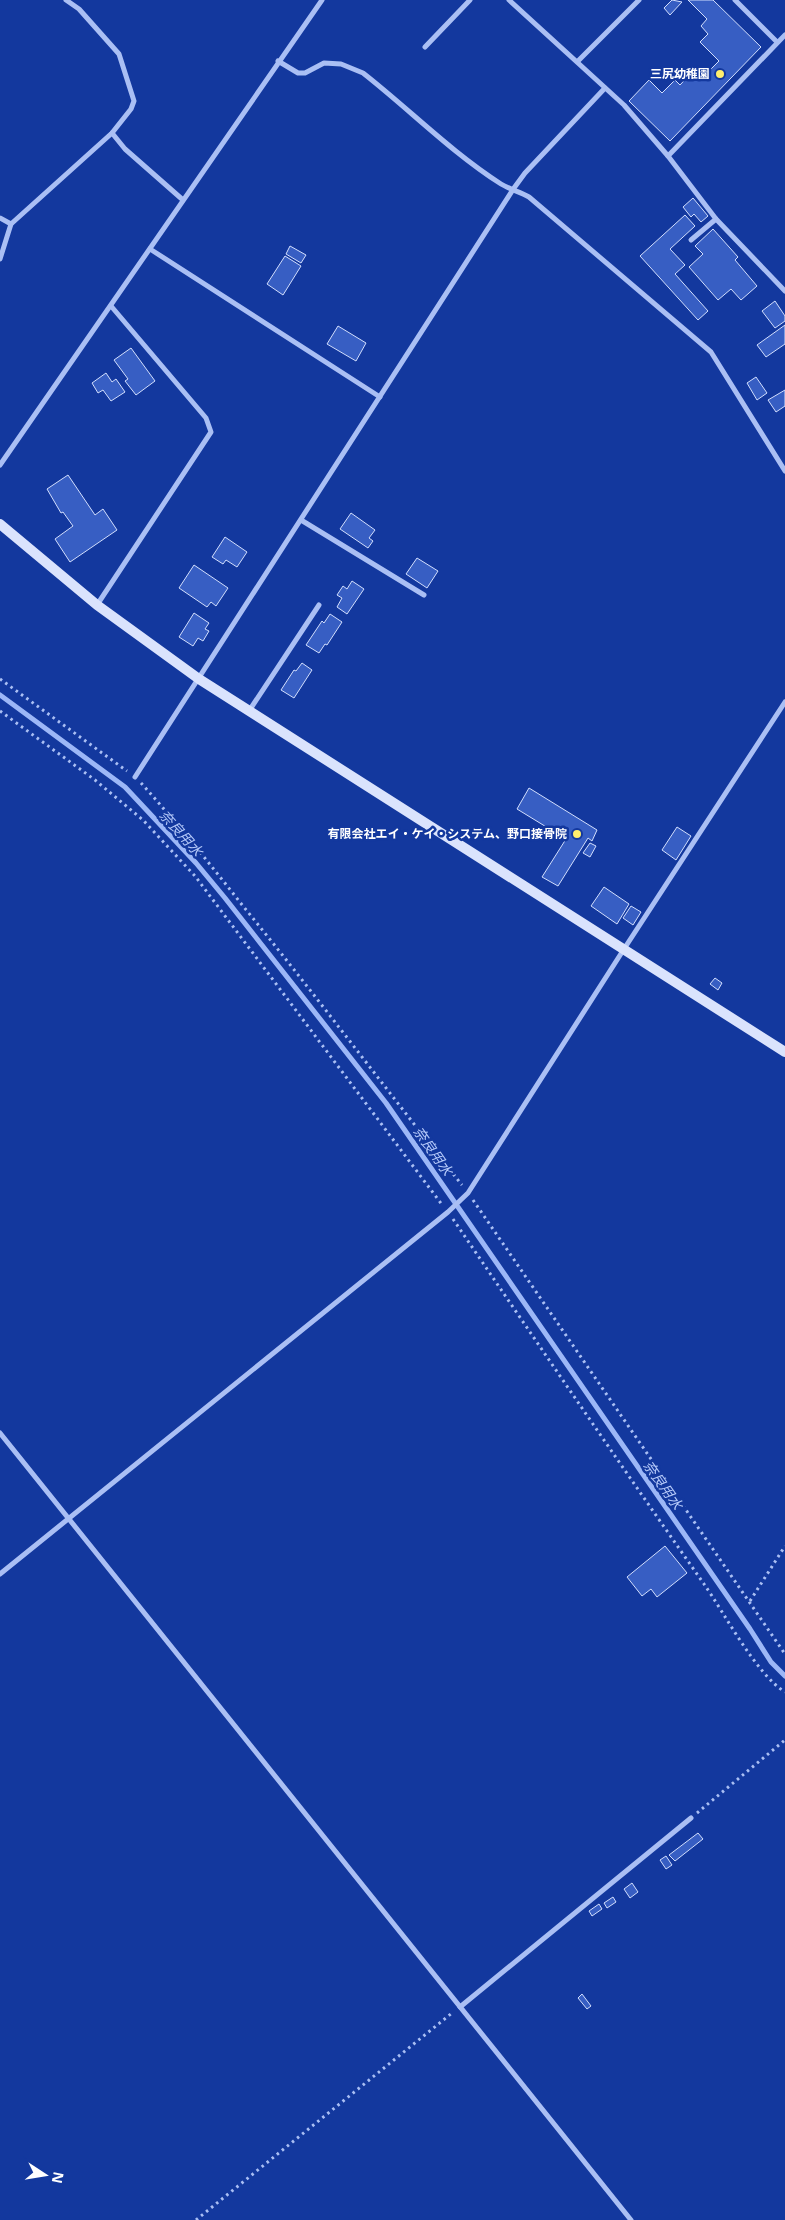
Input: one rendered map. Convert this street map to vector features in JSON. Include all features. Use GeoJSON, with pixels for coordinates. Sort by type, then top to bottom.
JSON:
{"type":"FeatureCollection","features":[{"type":"Feature","properties":{"kind":"street"},"geometry":{"type":"LineString","coordinates":[[0,259],[11,224],[112,132],[132,109],[134,101],[128,77],[119,54],[101,32],[66,0]]}},
{"type":"Feature","properties":{"kind":"street"},"geometry":{"type":"LineString","coordinates":[[0,465],[322,0]]}},
{"type":"Feature","properties":{"kind":"street"},"geometry":{"type":"LineString","coordinates":[[425,47],[470,0]]}},
{"type":"Feature","properties":{"kind":"street"},"geometry":{"type":"LineString","coordinates":[[509,0],[624,105],[668,156],[716,219],[785,291]]}},
{"type":"Feature","properties":{"kind":"street"},"geometry":{"type":"LineString","coordinates":[[578,61],[639,0]]}},
{"type":"Feature","properties":{"kind":"street"},"geometry":{"type":"LineString","coordinates":[[735,0],[777,42]]}},
{"type":"Feature","properties":{"kind":"street"},"geometry":{"type":"LineString","coordinates":[[668,156],[785,34]]}},
{"type":"Feature","properties":{"kind":"street"},"geometry":{"type":"LineString","coordinates":[[278,61],[298,73],[305,73],[324,63],[341,64],[363,73],[475,166],[504,186],[514,188],[529,197],[711,352],[785,471]]}},
{"type":"Feature","properties":{"kind":"street"},"geometry":{"type":"LineString","coordinates":[[135,777],[514,188],[525,173],[605,88]]}},
{"type":"Feature","properties":{"kind":"street"},"geometry":{"type":"LineString","coordinates":[[112,132],[125,149],[184,200]]}},
{"type":"Feature","properties":{"kind":"street"},"geometry":{"type":"LineString","coordinates":[[0,218],[11,224]]}},
{"type":"Feature","properties":{"kind":"street"},"geometry":{"type":"LineString","coordinates":[[691,240],[716,219]]}},
{"type":"Feature","properties":{"kind":"street"},"geometry":{"type":"LineString","coordinates":[[150,249],[380,397]]}},
{"type":"Feature","properties":{"kind":"street"},"geometry":{"type":"LineString","coordinates":[[97,605],[211,432],[206,418],[111,306]]}},
{"type":"Feature","properties":{"kind":"street"},"geometry":{"type":"LineString","coordinates":[[301,520],[424,595]]}},
{"type":"Feature","properties":{"kind":"street"},"geometry":{"type":"LineString","coordinates":[[0,524],[97,605],[199,679],[785,1052]]}},
{"type":"Feature","properties":{"kind":"street"},"geometry":{"type":"LineString","coordinates":[[249,711],[319,605]]}},
{"type":"Feature","properties":{"kind":"street"},"geometry":{"type":"LineString","coordinates":[[0,1574],[448,1212],[468,1193],[785,702]]}},
{"type":"Feature","properties":{"kind":"street"},"geometry":{"type":"LineString","coordinates":[[0,1433],[631,2220]]}},
{"type":"Feature","properties":{"kind":"street"},"geometry":{"type":"LineString","coordinates":[[460,2007],[691,1818]]}},
{"type":"Feature","properties":{"kind":"path"},"geometry":{"type":"LineString","coordinates":[[0,679],[113,759],[135,777],[176,822],[309,988],[468,1193],[785,1654]]}},
{"type":"Feature","properties":{"kind":"path"},"geometry":{"type":"LineString","coordinates":[[0,711],[95,780],[143,820],[195,876],[448,1212],[587,1417],[714,1597],[763,1674],[785,1692]]}},
{"type":"Feature","properties":{"kind":"path"},"geometry":{"type":"LineString","coordinates":[[750,1601],[785,1546]]}},
{"type":"Feature","properties":{"kind":"path"},"geometry":{"type":"LineString","coordinates":[[691,1818],[785,1740]]}},
{"type":"Feature","properties":{"kind":"path"},"geometry":{"type":"LineString","coordinates":[[196,2220],[460,2007]]}},
{"type":"Feature","properties":{"kind":"building"},"geometry":{"type":"Polygon","coordinates":[[[672,0],[682,2],[670,15],[664,8],[672,0]]]}},
{"type":"Feature","properties":{"kind":"building","name":"三尻幼稚園"},"geometry":{"type":"Polygon","coordinates":[[[688,0],[713,0],[761,47],[670,141],[629,101],[649,80],[662,93],[675,80],[680,85],[694,70],[702,78],[719,61],[700,42],[708,34],[701,26],[707,19],[688,0]]]}},
{"type":"Feature","properties":{"kind":"building"},"geometry":{"type":"Polygon","coordinates":[[[693,198],[708,216],[701,222],[694,214],[691,217],[683,207],[693,198]]]}},
{"type":"Feature","properties":{"kind":"building"},"geometry":{"type":"Polygon","coordinates":[[[685,215],[695,226],[670,249],[685,265],[675,274],[708,311],[698,320],[640,256],[685,215]]]}},
{"type":"Feature","properties":{"kind":"building"},"geometry":{"type":"Polygon","coordinates":[[[713,229],[738,257],[735,260],[757,286],[741,300],[731,289],[718,300],[689,267],[703,254],[695,246],[713,229]]]}},
{"type":"Feature","properties":{"kind":"building"},"geometry":{"type":"Polygon","coordinates":[[[290,246],[306,255],[301,263],[286,254],[290,246]]]}},
{"type":"Feature","properties":{"kind":"building"},"geometry":{"type":"Polygon","coordinates":[[[285,256],[301,266],[283,295],[267,284],[285,256]]]}},
{"type":"Feature","properties":{"kind":"building"},"geometry":{"type":"Polygon","coordinates":[[[775,301],[785,316],[785,321],[775,328],[762,311],[775,301]]]}},
{"type":"Feature","properties":{"kind":"building"},"geometry":{"type":"Polygon","coordinates":[[[785,325],[785,344],[766,357],[757,345],[785,325]]]}},
{"type":"Feature","properties":{"kind":"building"},"geometry":{"type":"Polygon","coordinates":[[[338,326],[366,343],[356,361],[327,344],[338,326]]]}},
{"type":"Feature","properties":{"kind":"building"},"geometry":{"type":"Polygon","coordinates":[[[131,348],[155,381],[136,395],[125,381],[128,379],[114,360],[131,348]]]}},
{"type":"Feature","properties":{"kind":"building"},"geometry":{"type":"Polygon","coordinates":[[[106,373],[112,382],[116,379],[125,392],[111,401],[103,390],[98,393],[92,383],[106,373]]]}},
{"type":"Feature","properties":{"kind":"building"},"geometry":{"type":"Polygon","coordinates":[[[756,377],[767,393],[757,400],[747,383],[756,377]]]}},
{"type":"Feature","properties":{"kind":"building"},"geometry":{"type":"Polygon","coordinates":[[[785,390],[785,406],[776,412],[768,400],[785,390]]]}},
{"type":"Feature","properties":{"kind":"building"},"geometry":{"type":"Polygon","coordinates":[[[68,475],[95,515],[103,509],[117,530],[70,562],[55,539],[73,526],[63,512],[61,513],[47,489],[68,475]]]}},
{"type":"Feature","properties":{"kind":"building"},"geometry":{"type":"Polygon","coordinates":[[[351,513],[375,530],[369,538],[373,541],[368,548],[340,529],[351,513]]]}},
{"type":"Feature","properties":{"kind":"building"},"geometry":{"type":"Polygon","coordinates":[[[225,537],[247,552],[237,567],[226,560],[223,564],[212,557],[225,537]]]}},
{"type":"Feature","properties":{"kind":"building"},"geometry":{"type":"Polygon","coordinates":[[[417,558],[438,571],[427,588],[406,574],[417,558]]]}},
{"type":"Feature","properties":{"kind":"building"},"geometry":{"type":"Polygon","coordinates":[[[194,565],[228,588],[216,606],[211,602],[207,607],[179,588],[194,565]]]}},
{"type":"Feature","properties":{"kind":"building"},"geometry":{"type":"Polygon","coordinates":[[[352,581],[364,589],[347,614],[337,607],[342,598],[337,595],[343,586],[347,589],[352,581]]]}},
{"type":"Feature","properties":{"kind":"building"},"geometry":{"type":"Polygon","coordinates":[[[194,613],[209,623],[205,629],[209,631],[203,641],[198,638],[193,646],[179,637],[194,613]]]}},
{"type":"Feature","properties":{"kind":"building"},"geometry":{"type":"Polygon","coordinates":[[[330,614],[342,622],[327,645],[325,644],[319,653],[306,645],[322,621],[324,623],[330,614]]]}},
{"type":"Feature","properties":{"kind":"building"},"geometry":{"type":"Polygon","coordinates":[[[302,663],[312,670],[294,698],[281,690],[294,670],[296,671],[302,663]]]}},
{"type":"Feature","properties":{"kind":"building","name":"有限会社エイ・ケイ・システム、野口接骨院"},"geometry":{"type":"Polygon","coordinates":[[[529,788],[597,830],[592,841],[588,838],[558,886],[542,877],[566,839],[517,809],[529,788]]]}},
{"type":"Feature","properties":{"kind":"building"},"geometry":{"type":"Polygon","coordinates":[[[677,827],[691,836],[676,860],[662,850],[677,827]]]}},
{"type":"Feature","properties":{"kind":"building"},"geometry":{"type":"Polygon","coordinates":[[[590,843],[596,846],[590,857],[583,853],[590,843]]]}},
{"type":"Feature","properties":{"kind":"building"},"geometry":{"type":"Polygon","coordinates":[[[604,887],[629,904],[617,924],[591,906],[604,887]]]}},
{"type":"Feature","properties":{"kind":"building"},"geometry":{"type":"Polygon","coordinates":[[[631,906],[641,912],[633,925],[623,918],[631,906]]]}},
{"type":"Feature","properties":{"kind":"building"},"geometry":{"type":"Polygon","coordinates":[[[715,978],[722,983],[718,990],[710,984],[715,978]]]}},
{"type":"Feature","properties":{"kind":"building"},"geometry":{"type":"Polygon","coordinates":[[[665,1546],[687,1573],[657,1597],[651,1589],[642,1596],[627,1577],[665,1546]]]}},
{"type":"Feature","properties":{"kind":"building"},"geometry":{"type":"Polygon","coordinates":[[[698,1833],[703,1839],[675,1861],[669,1855],[698,1833]]]}},
{"type":"Feature","properties":{"kind":"building"},"geometry":{"type":"Polygon","coordinates":[[[666,1856],[672,1865],[666,1869],[660,1860],[666,1856]]]}},
{"type":"Feature","properties":{"kind":"building"},"geometry":{"type":"Polygon","coordinates":[[[632,1883],[638,1892],[630,1898],[624,1889],[632,1883]]]}},
{"type":"Feature","properties":{"kind":"building"},"geometry":{"type":"Polygon","coordinates":[[[613,1897],[616,1902],[607,1908],[604,1903],[613,1897]]]}},
{"type":"Feature","properties":{"kind":"building"},"geometry":{"type":"Polygon","coordinates":[[[599,1904],[602,1909],[592,1916],[589,1911],[599,1904]]]}},
{"type":"Feature","properties":{"kind":"building"},"geometry":{"type":"Polygon","coordinates":[[[582,1994],[591,2006],[587,2009],[578,1998],[582,1994]]]}},
{"type":"Feature","properties":{"kind":"waterway","name":"奈良用水"},"geometry":{"type":"LineString","coordinates":[[0,695],[125,787],[196,863],[225,898],[386,1103],[771,1662],[785,1676]]}},
{"type":"Feature","properties":{"kind":"place","name":"三尻幼稚園"},"geometry":{"type":"Point","coordinates":[720,74]}},
{"type":"Feature","properties":{"kind":"place","name":"有限会社エイ・ケイ・システム、野口接骨院"},"geometry":{"type":"Point","coordinates":[577,834]}}]}
